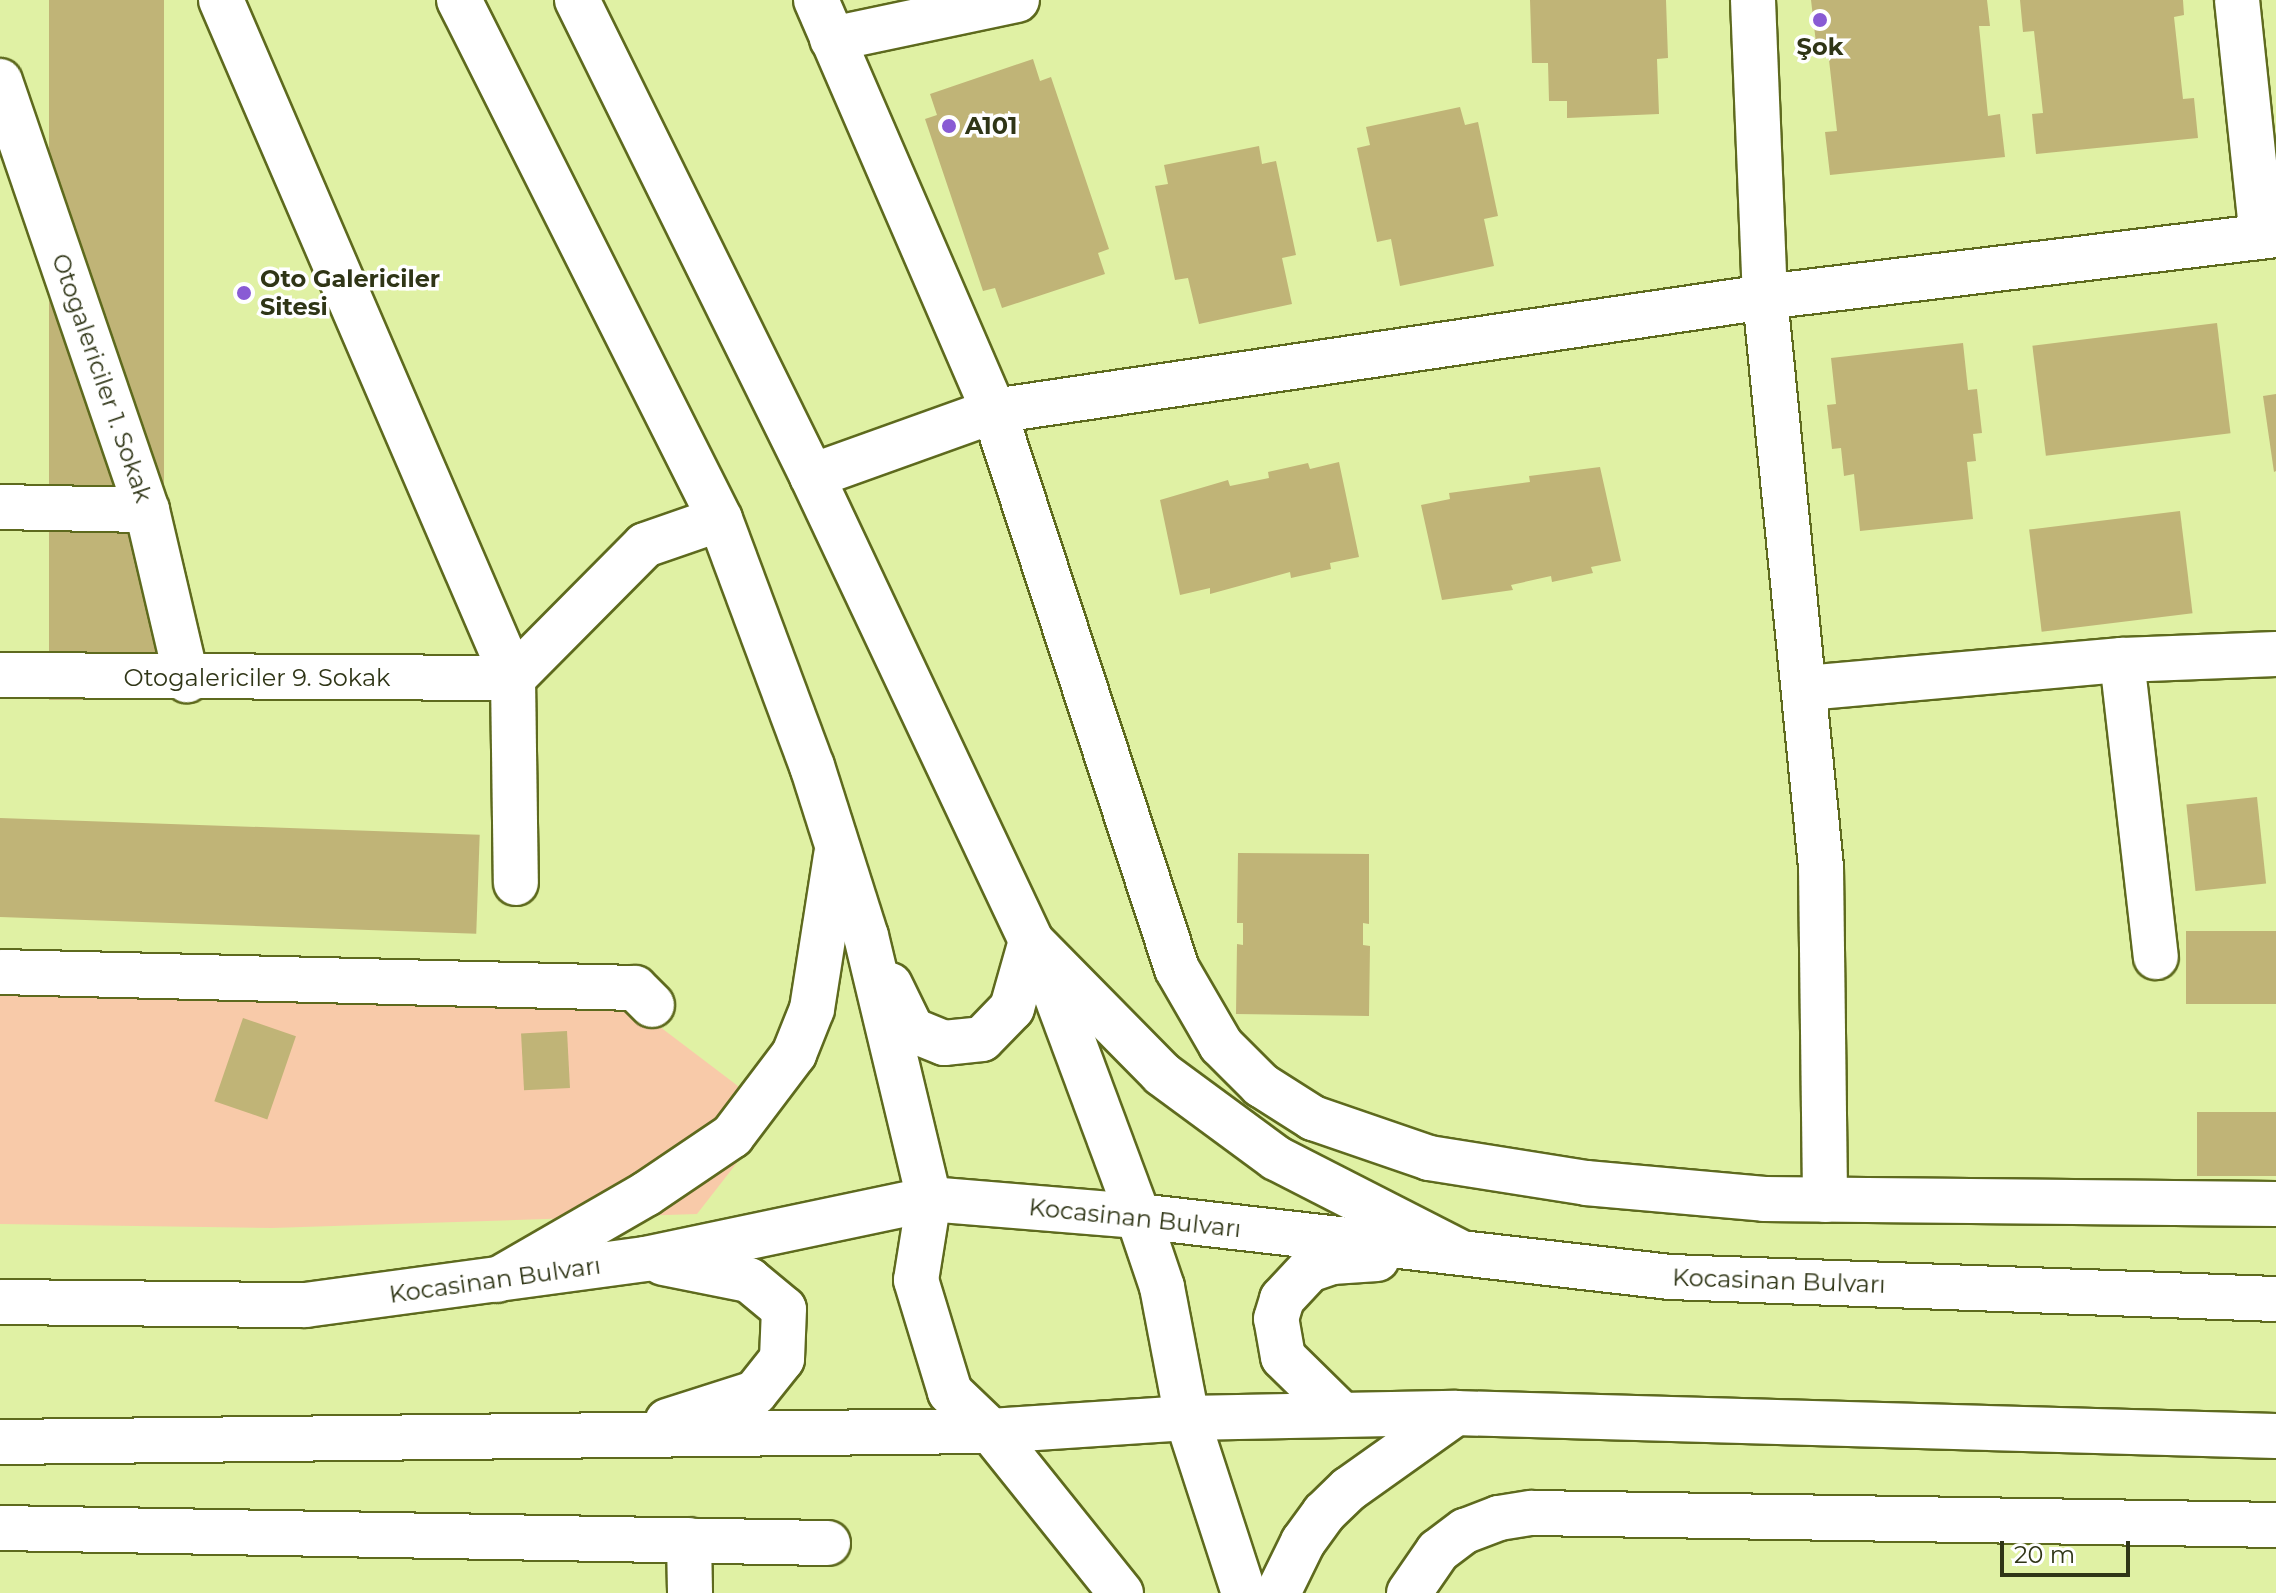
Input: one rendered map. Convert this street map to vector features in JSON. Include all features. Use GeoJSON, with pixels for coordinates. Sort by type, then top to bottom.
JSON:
{"type":"FeatureCollection","features":[{"type":"Feature","properties":{"kind":"main road"},"geometry":{"type":"LineString","coordinates":[[221,0],[513,678],[516,883]]}},
{"type":"Feature","properties":{"kind":"main road"},"geometry":{"type":"LineString","coordinates":[[459,0],[720,519],[837,844],[866,936],[929,1199],[916,1280],[950,1392],[991,1431],[1121,1593]]}},
{"type":"Feature","properties":{"kind":"main road"},"geometry":{"type":"LineString","coordinates":[[577,0],[812,476],[1031,941],[1138,1216],[1162,1287],[1187,1418],[1244,1593]]}},
{"type":"Feature","properties":{"kind":"main road"},"geometry":{"type":"LineString","coordinates":[[1017,0],[824,19],[994,411],[1082,668],[1177,969],[1221,1045],[1261,1085],[1313,1118],[1429,1158],[1676,1193],[1825,1200],[2276,1204]]}},
{"type":"Feature","properties":{"kind":"main road"},"geometry":{"type":"LineString","coordinates":[[1753,0],[1765,297],[1806,688],[1821,867],[1825,1200]]}},
{"type":"Feature","properties":{"kind":"main road"},"geometry":{"type":"LineString","coordinates":[[812,476],[994,411],[1765,297],[2269,236],[2237,0]]}},
{"type":"Feature","properties":{"kind":"main road","name":"Otogalericiler 1. Sokak"},"geometry":{"type":"LineString","coordinates":[[0,81],[147,510],[187,680]]}},
{"type":"Feature","properties":{"kind":"main road"},"geometry":{"type":"LineString","coordinates":[[0,507],[147,510]]}},
{"type":"Feature","properties":{"kind":"main road"},"geometry":{"type":"LineString","coordinates":[[513,678],[645,545],[720,519]]}},
{"type":"Feature","properties":{"kind":"main road"},"geometry":{"type":"LineString","coordinates":[[1806,688],[2122,660],[2276,654]]}},
{"type":"Feature","properties":{"kind":"main road"},"geometry":{"type":"LineString","coordinates":[[2122,660],[2156,957]]}},
{"type":"Feature","properties":{"kind":"main road","name":"Otogalericiler 9. Sokak"},"geometry":{"type":"LineString","coordinates":[[0,675],[187,680],[513,678]]}},
{"type":"Feature","properties":{"kind":"main road"},"geometry":{"type":"LineString","coordinates":[[497,1280],[646,1194],[732,1136],[794,1054],[812,1009],[837,844]]}},
{"type":"Feature","properties":{"kind":"main road"},"geometry":{"type":"LineString","coordinates":[[866,936],[912,1030],[944,1043],[982,1039],[1012,1008],[1031,941]]}},
{"type":"Feature","properties":{"kind":"main road"},"geometry":{"type":"LineString","coordinates":[[1031,941],[1162,1074],[1263,1149],[1463,1254]]}},
{"type":"Feature","properties":{"kind":"main road"},"geometry":{"type":"LineString","coordinates":[[0,972],[635,988],[652,1005]]}},
{"type":"Feature","properties":{"kind":"main road","name":"Kocasinan Bulvarı"},"geometry":{"type":"LineString","coordinates":[[0,1302],[305,1305],[645,1259],[929,1199],[1138,1216],[1670,1277],[2276,1299]]}},
{"type":"Feature","properties":{"kind":"main road"},"geometry":{"type":"LineString","coordinates":[[1341,1414],[1283,1357],[1276,1319],[1293,1282],[1332,1262],[1463,1254]]}},
{"type":"Feature","properties":{"kind":"main road"},"geometry":{"type":"LineString","coordinates":[[623,1435],[755,1393],[782,1359],[784,1309],[749,1280],[645,1259]]}},
{"type":"Feature","properties":{"kind":"main road"},"geometry":{"type":"LineString","coordinates":[[1278,1593],[1303,1542],[1324,1513],[1349,1489],[1456,1413]]}},
{"type":"Feature","properties":{"kind":"main road"},"geometry":{"type":"LineString","coordinates":[[0,1442],[991,1431],[1187,1418],[1456,1413],[2276,1436]]}},
{"type":"Feature","properties":{"kind":"main road"},"geometry":{"type":"LineString","coordinates":[[1409,1593],[1438,1551],[1465,1531],[1499,1518],[1532,1513],[2276,1525]]}},
{"type":"Feature","properties":{"kind":"main road"},"geometry":{"type":"LineString","coordinates":[[0,1528],[828,1543]]}},
{"type":"Feature","properties":{"kind":"main road"},"geometry":{"type":"LineString","coordinates":[[689,1540],[690,1593]]}},
{"type":"Feature","properties":{"kind":"shaded area"},"geometry":{"type":"Polygon","coordinates":[[[0,982],[614,992],[775,1114],[697,1214],[272,1228],[0,1224],[0,982]]]}},
{"type":"Feature","properties":{"kind":"building"},"geometry":{"type":"Polygon","coordinates":[[[49,0],[164,0],[164,700],[49,700],[49,0]]]}},
{"type":"Feature","properties":{"kind":"building"},"geometry":{"type":"Polygon","coordinates":[[[1530,0],[1666,0],[1668,58],[1657,59],[1659,114],[1567,118],[1567,101],[1549,101],[1548,63],[1532,63],[1530,0]]]}},
{"type":"Feature","properties":{"kind":"building"},"geometry":{"type":"Polygon","coordinates":[[[1811,0],[1987,0],[1990,26],[1979,26],[1988,116],[2000,114],[2005,157],[1830,175],[1825,132],[1837,131],[1827,42],[1816,43],[1811,0]]]}},
{"type":"Feature","properties":{"kind":"building"},"geometry":{"type":"Polygon","coordinates":[[[2020,0],[2183,0],[2184,15],[2174,17],[2183,99],[2194,98],[2198,138],[2036,154],[2032,114],[2043,113],[2034,31],[2023,32],[2020,0]]]}},
{"type":"Feature","properties":{"kind":"building"},"geometry":{"type":"Polygon","coordinates":[[[1033,59],[1040,81],[1051,77],[1109,249],[1098,253],[1105,274],[1002,308],[995,288],[983,291],[925,119],[937,115],[930,94],[1033,59]]]}},
{"type":"Feature","properties":{"kind":"building"},"geometry":{"type":"Polygon","coordinates":[[[1460,107],[1465,125],[1478,122],[1498,216],[1484,219],[1494,266],[1400,286],[1391,239],[1377,242],[1357,148],[1370,145],[1366,127],[1460,107]]]}},
{"type":"Feature","properties":{"kind":"building"},"geometry":{"type":"Polygon","coordinates":[[[1259,146],[1262,164],[1276,161],[1296,255],[1282,258],[1292,304],[1199,324],[1188,278],[1175,280],[1155,186],[1168,184],[1164,165],[1259,146]]]}},
{"type":"Feature","properties":{"kind":"building"},"geometry":{"type":"Polygon","coordinates":[[[2217,323],[2231,433],[2046,456],[2032,346],[2217,323]]]}},
{"type":"Feature","properties":{"kind":"building"},"geometry":{"type":"Polygon","coordinates":[[[1963,343],[1968,390],[1977,389],[1982,433],[1973,434],[1976,461],[1967,462],[1973,519],[1860,531],[1854,474],[1844,476],[1841,448],[1832,449],[1827,405],[1836,404],[1831,358],[1963,343]]]}},
{"type":"Feature","properties":{"kind":"building"},"geometry":{"type":"Polygon","coordinates":[[[2276,394],[2276,471],[2274,472],[2263,396],[2276,394]]]}},
{"type":"Feature","properties":{"kind":"building"},"geometry":{"type":"Polygon","coordinates":[[[1339,462],[1359,557],[1330,563],[1331,569],[1291,578],[1290,572],[1210,594],[1210,588],[1180,595],[1160,500],[1228,480],[1230,486],[1269,478],[1268,472],[1308,463],[1310,469],[1339,462]]]}},
{"type":"Feature","properties":{"kind":"building"},"geometry":{"type":"Polygon","coordinates":[[[1600,467],[1621,561],[1591,567],[1593,573],[1552,582],[1551,576],[1511,585],[1513,590],[1442,600],[1421,505],[1450,499],[1449,493],[1530,482],[1529,476],[1600,467]]]}},
{"type":"Feature","properties":{"kind":"building"},"geometry":{"type":"Polygon","coordinates":[[[2180,511],[2193,613],[2042,632],[2029,530],[2180,511]]]}},
{"type":"Feature","properties":{"kind":"building"},"geometry":{"type":"Polygon","coordinates":[[[2257,797],[2266,884],[2195,891],[2186,804],[2257,797]]]}},
{"type":"Feature","properties":{"kind":"building"},"geometry":{"type":"Polygon","coordinates":[[[0,818],[480,835],[476,934],[0,917],[0,818]]]}},
{"type":"Feature","properties":{"kind":"building"},"geometry":{"type":"Polygon","coordinates":[[[1238,853],[1369,854],[1369,924],[1363,923],[1363,945],[1370,946],[1369,1016],[1236,1014],[1237,944],[1243,945],[1243,923],[1237,923],[1238,853]]]}},
{"type":"Feature","properties":{"kind":"building"},"geometry":{"type":"Polygon","coordinates":[[[2186,931],[2276,931],[2276,1004],[2186,1004],[2186,931]]]}},
{"type":"Feature","properties":{"kind":"building"},"geometry":{"type":"Polygon","coordinates":[[[243,1018],[296,1036],[267,1119],[214,1101],[243,1018]]]}},
{"type":"Feature","properties":{"kind":"building"},"geometry":{"type":"Polygon","coordinates":[[[567,1031],[570,1088],[524,1090],[521,1033],[567,1031]]]}},
{"type":"Feature","properties":{"kind":"building"},"geometry":{"type":"Polygon","coordinates":[[[2197,1112],[2276,1112],[2276,1176],[2197,1176],[2197,1112]]]}},
{"type":"Feature","properties":{"kind":"place","name":"Şok"},"geometry":{"type":"Point","coordinates":[1820,20]}},
{"type":"Feature","properties":{"kind":"place","name":"A101"},"geometry":{"type":"Point","coordinates":[949,126]}},
{"type":"Feature","properties":{"kind":"place","name":"Oto Galericiler Sitesi"},"geometry":{"type":"Point","coordinates":[244,293]}}]}
